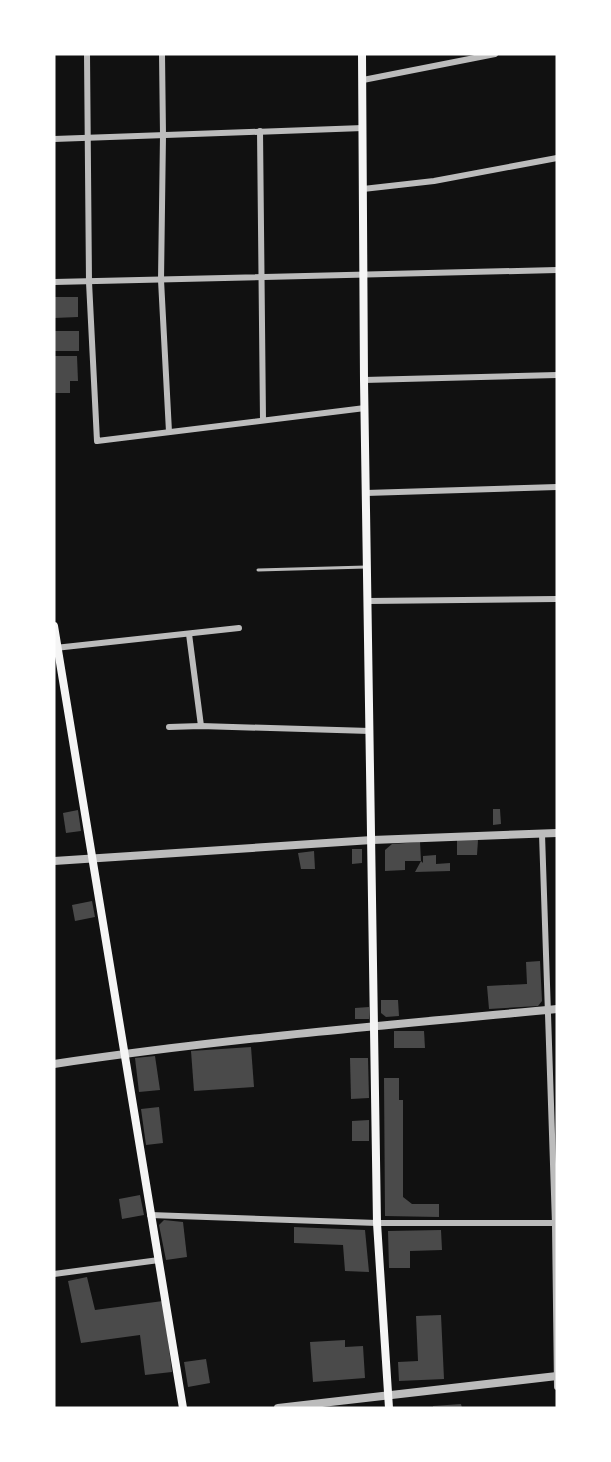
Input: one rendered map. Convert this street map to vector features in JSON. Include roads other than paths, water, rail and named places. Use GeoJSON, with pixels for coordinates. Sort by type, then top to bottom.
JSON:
{"type":"FeatureCollection","features":[{"type":"Feature","properties":{"kind":"main road"},"geometry":{"type":"LineString","coordinates":[[362,54],[364,408],[377,1222],[388,1408]]}},
{"type":"Feature","properties":{"kind":"main road"},"geometry":{"type":"LineString","coordinates":[[54,626],[183,1408]]}},
{"type":"Feature","properties":{"kind":"street"},"geometry":{"type":"LineString","coordinates":[[87,54],[89,282],[97,441],[364,408]]}},
{"type":"Feature","properties":{"kind":"street"},"geometry":{"type":"LineString","coordinates":[[162,54],[164,135],[161,280],[169,432]]}},
{"type":"Feature","properties":{"kind":"street"},"geometry":{"type":"LineString","coordinates":[[363,80],[495,54]]}},
{"type":"Feature","properties":{"kind":"street"},"geometry":{"type":"LineString","coordinates":[[54,139],[363,128]]}},
{"type":"Feature","properties":{"kind":"street"},"geometry":{"type":"LineString","coordinates":[[260,131],[263,420]]}},
{"type":"Feature","properties":{"kind":"street"},"geometry":{"type":"LineString","coordinates":[[363,189],[434,181],[557,158]]}},
{"type":"Feature","properties":{"kind":"street"},"geometry":{"type":"LineString","coordinates":[[54,282],[557,270]]}},
{"type":"Feature","properties":{"kind":"street"},"geometry":{"type":"LineString","coordinates":[[364,380],[557,375]]}},
{"type":"Feature","properties":{"kind":"street"},"geometry":{"type":"LineString","coordinates":[[366,493],[557,488]]}},
{"type":"Feature","properties":{"kind":"street"},"geometry":{"type":"LineString","coordinates":[[368,601],[557,598]]}},
{"type":"Feature","properties":{"kind":"street"},"geometry":{"type":"LineString","coordinates":[[56,648],[239,628]]}},
{"type":"Feature","properties":{"kind":"street"},"geometry":{"type":"LineString","coordinates":[[189,634],[201,726]]}},
{"type":"Feature","properties":{"kind":"street"},"geometry":{"type":"LineString","coordinates":[[169,728],[201,726],[370,729]]}},
{"type":"Feature","properties":{"kind":"street"},"geometry":{"type":"LineString","coordinates":[[54,861],[372,840],[557,833]]}},
{"type":"Feature","properties":{"kind":"street"},"geometry":{"type":"LineString","coordinates":[[542,834],[556,1223],[557,1387]]}},
{"type":"Feature","properties":{"kind":"street"},"geometry":{"type":"LineString","coordinates":[[54,1064],[375,1026],[557,1010]]}},
{"type":"Feature","properties":{"kind":"street"},"geometry":{"type":"LineString","coordinates":[[150,1215],[377,1222],[556,1223]]}},
{"type":"Feature","properties":{"kind":"street"},"geometry":{"type":"LineString","coordinates":[[54,1274],[159,1260]]}},
{"type":"Feature","properties":{"kind":"street"},"geometry":{"type":"LineString","coordinates":[[278,1408],[557,1376]]}},
{"type":"Feature","properties":{"kind":"lane"},"geometry":{"type":"LineString","coordinates":[[258,570],[368,567]]}}]}
